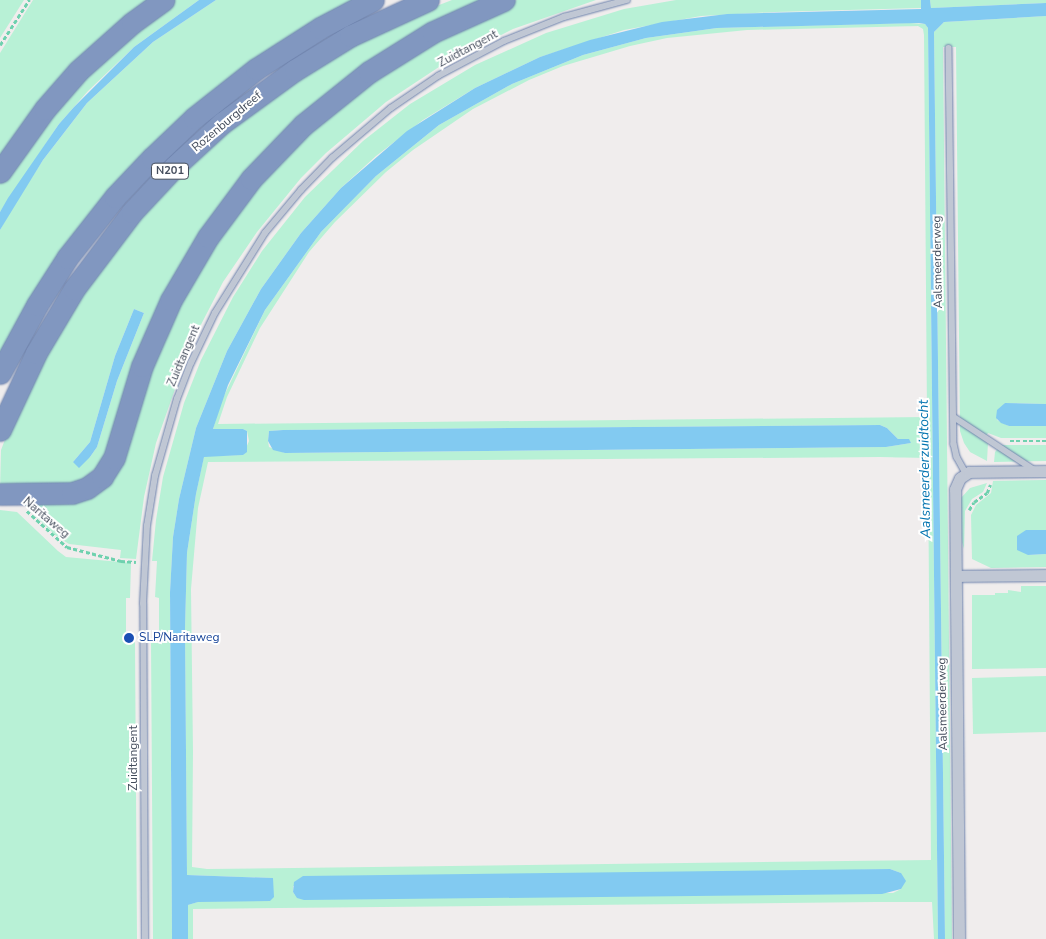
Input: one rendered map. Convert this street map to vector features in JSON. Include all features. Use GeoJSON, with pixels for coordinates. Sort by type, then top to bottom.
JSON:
{"type":"FeatureCollection","features":[{"type":"Feature","properties":{"kind":"highway"},"geometry":{"type":"LineString","coordinates":[[0,172],[45,109],[78,71],[132,23],[164,0]]}},
{"type":"Feature","properties":{"kind":"highway","name":"Rozenburgdreef"},"geometry":{"type":"LineString","coordinates":[[0,373],[33,312],[68,258],[115,197],[152,158],[200,112],[250,73],[301,39],[373,0]]}},
{"type":"Feature","properties":{"kind":"highway","name":"Rozenburgdreef"},"geometry":{"type":"LineString","coordinates":[[0,430],[36,352],[74,289],[132,212],[176,166],[229,118],[295,70],[350,36],[428,0]]}},
{"type":"Feature","properties":{"kind":"highway"},"geometry":{"type":"LineString","coordinates":[[0,494],[62,494],[86,488],[97,482],[109,468],[117,450],[142,366],[171,300],[208,237],[262,167],[314,116],[379,65],[433,32],[504,0]]}},
{"type":"Feature","properties":{"kind":"street"},"geometry":{"type":"LineString","coordinates":[[966,473],[1041,471]]}},
{"type":"Feature","properties":{"kind":"street","name":"Aalsmeerderweg"},"geometry":{"type":"LineString","coordinates":[[959,939],[954,492],[958,481],[966,473]]}},
{"type":"Feature","properties":{"kind":"street"},"geometry":{"type":"LineString","coordinates":[[956,576],[1046,575]]}},
{"type":"Feature","properties":{"kind":"lane","name":"Zuidtangent"},"geometry":{"type":"LineString","coordinates":[[145,939],[144,562],[156,476],[169,425],[190,363],[220,302],[265,232],[301,190],[332,158],[376,119],[444,72],[487,49],[538,27],[628,0]]}},
{"type":"Feature","properties":{"kind":"lane","name":"Aalsmeerderweg"},"geometry":{"type":"LineString","coordinates":[[949,48],[955,450],[966,473]]}},
{"type":"Feature","properties":{"kind":"lane"},"geometry":{"type":"LineString","coordinates":[[954,417],[1041,471]]}},
{"type":"Feature","properties":{"kind":"path"},"geometry":{"type":"LineString","coordinates":[[0,45],[28,0]]}},
{"type":"Feature","properties":{"kind":"path"},"geometry":{"type":"LineString","coordinates":[[995,443],[1046,441]]}},
{"type":"Feature","properties":{"kind":"path"},"geometry":{"type":"LineString","coordinates":[[968,514],[972,503],[988,491],[990,471]]}},
{"type":"Feature","properties":{"kind":"path","name":"Naritaweg"},"geometry":{"type":"LineString","coordinates":[[21,506],[63,545],[120,561],[144,562]]}},
{"type":"Feature","properties":{"kind":"green space"},"geometry":{"type":"Polygon","coordinates":[[[0,0],[24,0],[0,38],[0,0]]]}},
{"type":"Feature","properties":{"kind":"green space"},"geometry":{"type":"Polygon","coordinates":[[[33,0],[156,0],[0,163],[0,53],[33,0]]]}},
{"type":"Feature","properties":{"kind":"green space"},"geometry":{"type":"Polygon","coordinates":[[[172,0],[199,0],[134,47],[88,91],[59,124],[0,212],[0,181],[60,98],[172,0]]]}},
{"type":"Feature","properties":{"kind":"green space"},"geometry":{"type":"Polygon","coordinates":[[[216,0],[355,0],[210,94],[0,356],[0,230],[10,211],[43,160],[87,103],[153,42],[216,0]]]}},
{"type":"Feature","properties":{"kind":"green space"},"geometry":{"type":"Polygon","coordinates":[[[452,0],[492,0],[406,42],[217,215],[104,462],[76,485],[0,490],[1,450],[14,416],[74,304],[152,202],[232,126],[341,51],[416,14],[452,0]],[[134,309],[115,356],[90,442],[73,462],[90,457],[97,447],[117,381],[144,313],[134,309]]]}},
{"type":"Feature","properties":{"kind":"green space"},"geometry":{"type":"Polygon","coordinates":[[[517,0],[596,0],[513,29],[442,65],[386,102],[326,153],[301,178],[257,232],[223,282],[191,344],[156,443],[144,497],[136,559],[120,558],[121,550],[69,544],[55,535],[22,502],[91,492],[151,355],[245,193],[374,74],[501,6],[517,0]]]}},
{"type":"Feature","properties":{"kind":"green space"},"geometry":{"type":"Polygon","coordinates":[[[676,0],[921,0],[921,8],[701,16],[624,30],[540,57],[475,88],[423,120],[376,156],[341,188],[301,233],[261,289],[227,351],[196,428],[179,499],[173,537],[170,592],[172,939],[153,939],[151,642],[159,642],[159,598],[155,597],[157,561],[152,561],[156,520],[163,477],[184,403],[201,360],[233,297],[262,251],[305,197],[363,141],[410,104],[475,65],[546,33],[624,9],[676,0]]]}},
{"type":"Feature","properties":{"kind":"green space"},"geometry":{"type":"Polygon","coordinates":[[[930,0],[1046,0],[1046,3],[931,8],[930,0]]]}},
{"type":"Feature","properties":{"kind":"green space"},"geometry":{"type":"Polygon","coordinates":[[[1046,16],[1046,404],[1005,403],[997,420],[1009,426],[1046,426],[1046,438],[1001,438],[988,433],[984,439],[988,443],[987,461],[970,452],[964,443],[960,431],[956,47],[943,47],[952,939],[945,939],[934,32],[944,22],[1046,16]]]}},
{"type":"Feature","properties":{"kind":"green space"},"geometry":{"type":"Polygon","coordinates":[[[910,23],[925,24],[928,28],[938,939],[934,939],[932,902],[876,902],[193,909],[193,939],[188,939],[188,905],[273,878],[187,875],[185,629],[187,553],[204,456],[243,455],[249,441],[247,431],[243,429],[213,429],[221,402],[265,310],[321,232],[376,176],[439,125],[512,84],[583,55],[646,38],[717,28],[910,23]],[[918,26],[747,30],[667,38],[630,46],[563,66],[529,80],[473,109],[413,150],[386,172],[335,222],[309,252],[260,328],[227,397],[218,424],[927,417],[923,29],[918,26]],[[880,425],[269,431],[268,441],[269,447],[285,453],[886,447],[911,443],[906,439],[898,439],[887,428],[880,425]],[[928,458],[208,462],[198,508],[191,589],[192,867],[207,869],[931,860],[928,458]],[[890,869],[293,886],[295,895],[893,893],[901,889],[901,873],[890,869]]]}},
{"type":"Feature","properties":{"kind":"green space"},"geometry":{"type":"Polygon","coordinates":[[[1001,445],[1046,445],[1046,461],[994,462],[995,452],[1001,445]]]}},
{"type":"Feature","properties":{"kind":"green space"},"geometry":{"type":"Polygon","coordinates":[[[1046,480],[1046,530],[1026,530],[1028,555],[1046,554],[1046,567],[991,568],[972,559],[971,515],[976,505],[991,493],[993,481],[1046,480]]]}},
{"type":"Feature","properties":{"kind":"green space"},"geometry":{"type":"Polygon","coordinates":[[[987,483],[983,492],[972,499],[965,511],[964,549],[961,539],[961,498],[970,488],[987,483]]]}},
{"type":"Feature","properties":{"kind":"green space"},"geometry":{"type":"Polygon","coordinates":[[[0,510],[17,512],[66,557],[131,563],[130,598],[126,598],[126,642],[135,642],[137,939],[0,939],[0,510]]]}},
{"type":"Feature","properties":{"kind":"green space"},"geometry":{"type":"Polygon","coordinates":[[[1021,586],[1046,586],[1046,668],[972,669],[972,595],[995,595],[995,593],[1008,593],[1008,590],[1021,592],[1021,586]]]}},
{"type":"Feature","properties":{"kind":"green space"},"geometry":{"type":"Polygon","coordinates":[[[1046,676],[1046,732],[973,734],[972,678],[1046,676]]]}},
{"type":"Feature","properties":{"kind":"water"},"geometry":{"type":"Polygon","coordinates":[[[199,0],[216,0],[153,42],[87,103],[43,160],[0,230],[0,212],[59,124],[134,47],[199,0]]]}},
{"type":"Feature","properties":{"kind":"water"},"geometry":{"type":"Polygon","coordinates":[[[921,0],[930,0],[931,8],[1046,3],[1046,16],[944,22],[934,32],[945,939],[938,939],[928,28],[925,24],[919,23],[717,28],[646,38],[583,55],[512,84],[439,125],[376,176],[321,232],[265,310],[228,385],[213,429],[243,429],[247,431],[247,452],[243,455],[204,457],[187,553],[185,629],[187,875],[273,878],[274,897],[270,901],[198,902],[188,905],[188,939],[172,939],[170,592],[173,537],[179,499],[196,428],[227,351],[261,289],[301,233],[341,188],[407,131],[475,88],[540,57],[590,40],[662,22],[727,14],[921,9],[921,0]]]}},
{"type":"Feature","properties":{"kind":"water"},"geometry":{"type":"Polygon","coordinates":[[[134,309],[144,313],[117,381],[97,447],[79,468],[73,462],[90,442],[115,356],[134,309]]]}},
{"type":"Feature","properties":{"kind":"water"},"geometry":{"type":"Polygon","coordinates":[[[1005,403],[1046,404],[1046,426],[1009,426],[1001,423],[996,418],[997,410],[1005,403]]]}},
{"type":"Feature","properties":{"kind":"water"},"geometry":{"type":"Polygon","coordinates":[[[880,425],[887,428],[898,439],[909,439],[911,443],[886,447],[285,453],[273,450],[268,441],[269,431],[283,430],[880,425]]]}},
{"type":"Feature","properties":{"kind":"water"},"geometry":{"type":"Polygon","coordinates":[[[1026,530],[1046,530],[1046,554],[1028,555],[1017,550],[1017,536],[1026,530]]]}},
{"type":"Feature","properties":{"kind":"water"},"geometry":{"type":"Polygon","coordinates":[[[890,869],[901,873],[906,881],[901,889],[882,894],[304,900],[297,898],[293,892],[294,882],[303,876],[890,869]]]}},
{"type":"Feature","properties":{"kind":"place","name":"SLP/Naritaweg"},"geometry":{"type":"Point","coordinates":[129,638]}},
{"type":"Feature","properties":{"kind":"water label","name":"Aalsmeerderzuidtocht"},"geometry":{"type":"Point","coordinates":[925,469]}}]}
